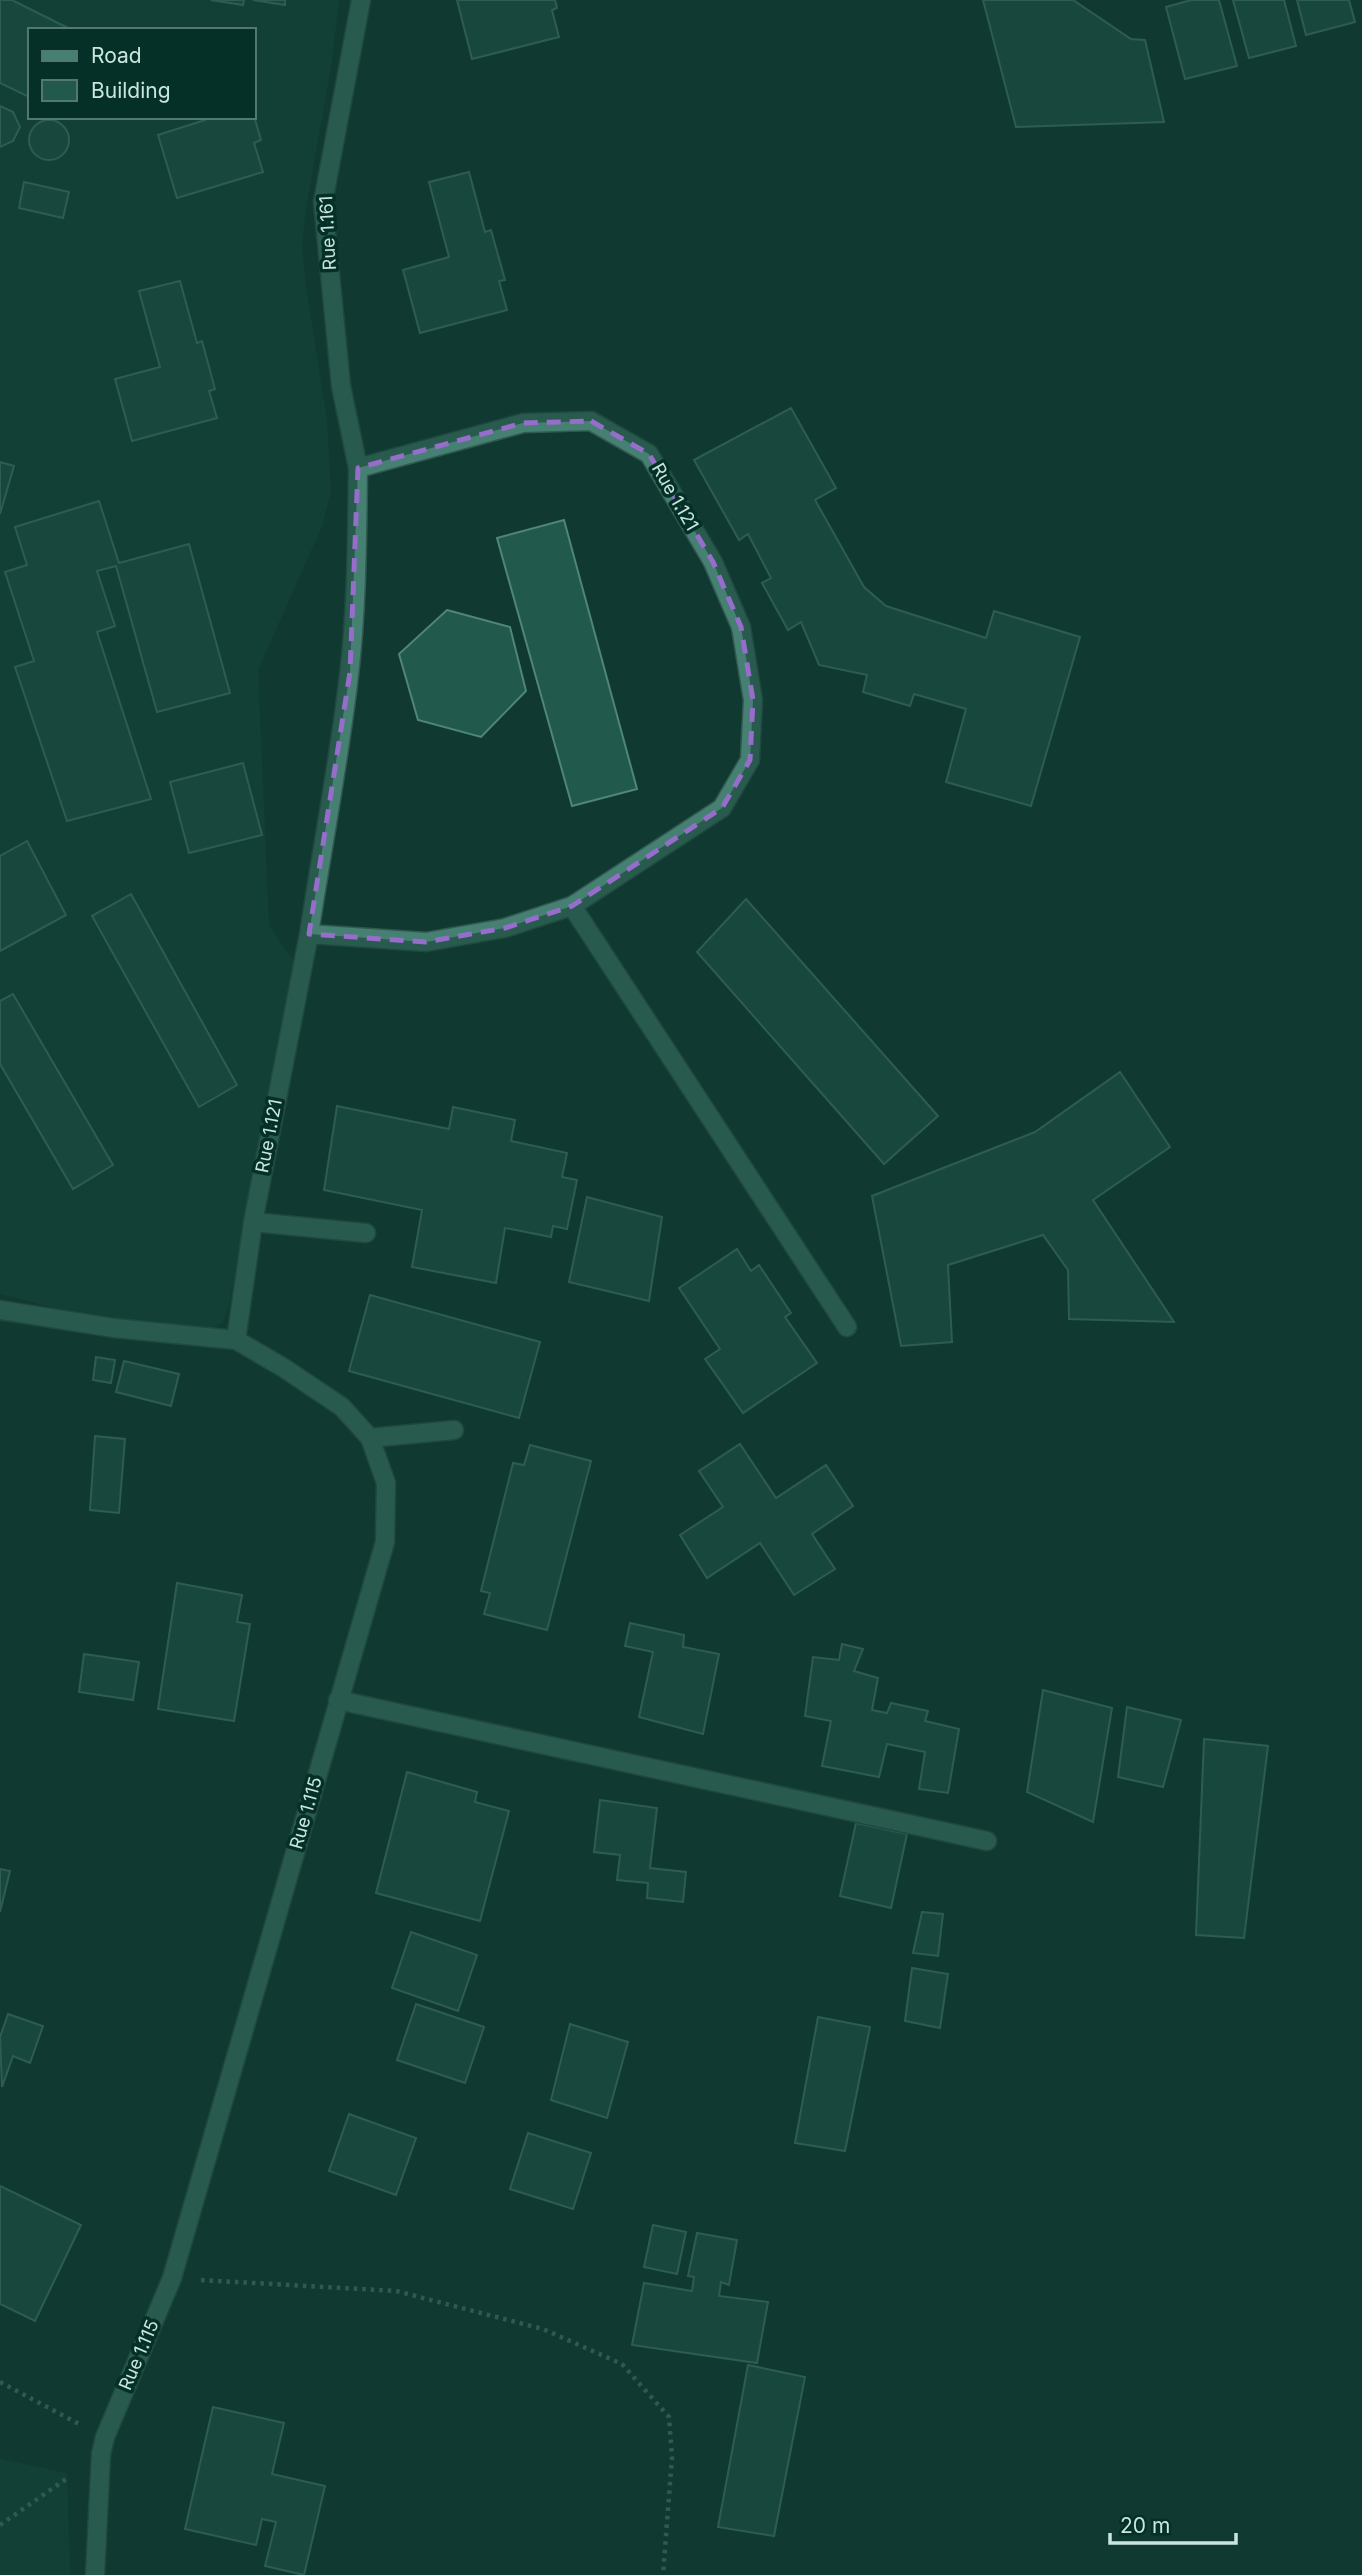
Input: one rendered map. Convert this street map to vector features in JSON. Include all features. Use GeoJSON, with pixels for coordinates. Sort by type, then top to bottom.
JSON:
{"type":"FeatureCollection","features":[{"type":"Feature","properties":{"kind":"street","name":"Rue 1.161"},"geometry":{"type":"LineString","coordinates":[[358,468],[341,386],[323,202],[361,0]]}},
{"type":"Feature","properties":{"kind":"street","name":"Rue 1.121"},"geometry":{"type":"LineString","coordinates":[[236,1340],[253,1222],[309,934],[340,747],[356,574],[358,468],[523,423],[591,421],[649,454],[713,562],[741,627],[753,700],[750,760],[722,808],[572,906],[505,928],[426,942],[309,934]]}},
{"type":"Feature","properties":{"kind":"street"},"geometry":{"type":"LineString","coordinates":[[572,906],[847,1327]]}},
{"type":"Feature","properties":{"kind":"street"},"geometry":{"type":"LineString","coordinates":[[253,1222],[366,1233]]}},
{"type":"Feature","properties":{"kind":"street","name":"Rue 1.115"},"geometry":{"type":"LineString","coordinates":[[0,1310],[114,1328],[236,1340],[342,1407],[370,1438],[386,1483],[384,1542],[172,2278],[103,2445],[95,2575]]}},
{"type":"Feature","properties":{"kind":"street"},"geometry":{"type":"LineString","coordinates":[[370,1438],[454,1430]]}},
{"type":"Feature","properties":{"kind":"street"},"geometry":{"type":"LineString","coordinates":[[338,1700],[987,1841]]}},
{"type":"Feature","properties":{"kind":"path"},"geometry":{"type":"LineString","coordinates":[[172,2278],[396,2291],[543,2329],[622,2364],[669,2417],[672,2457],[663,2575]]}},
{"type":"Feature","properties":{"kind":"path"},"geometry":{"type":"LineString","coordinates":[[0,2382],[103,2445],[0,2525]]}},
{"type":"Feature","properties":{"kind":"highlighted area"},"geometry":{"type":"Polygon","coordinates":[[[591,421],[649,454],[713,562],[741,627],[753,700],[750,760],[722,808],[572,906],[505,928],[426,942],[309,934],[350,672],[358,468],[523,423],[591,421]]]}},
{"type":"Feature","properties":{"kind":"shaded area"},"geometry":{"type":"Polygon","coordinates":[[[0,0],[339,0],[302,245],[327,420],[331,492],[322,526],[258,670],[269,926],[294,961],[229,1306],[222,1323],[204,1331],[119,1325],[0,1294],[0,0]]]}},
{"type":"Feature","properties":{"kind":"shaded area"},"geometry":{"type":"Polygon","coordinates":[[[0,2459],[67,2473],[70,2575],[0,2575],[0,2459]]]}},
{"type":"Feature","properties":{"kind":"building"},"geometry":{"type":"Polygon","coordinates":[[[0,0],[12,0],[68,28],[28,28],[27,96],[0,83],[0,0]]]}},
{"type":"Feature","properties":{"kind":"building"},"geometry":{"type":"Polygon","coordinates":[[[211,0],[244,0],[243,5],[211,0]]]}},
{"type":"Feature","properties":{"kind":"building"},"geometry":{"type":"Polygon","coordinates":[[[253,0],[285,0],[285,5],[253,0]]]}},
{"type":"Feature","properties":{"kind":"building"},"geometry":{"type":"Polygon","coordinates":[[[457,0],[555,0],[557,8],[552,10],[559,37],[472,59],[457,0]]]}},
{"type":"Feature","properties":{"kind":"building"},"geometry":{"type":"Polygon","coordinates":[[[983,0],[1073,0],[1131,39],[1145,40],[1164,122],[1016,127],[983,0]]]}},
{"type":"Feature","properties":{"kind":"building"},"geometry":{"type":"Polygon","coordinates":[[[1191,0],[1219,0],[1237,66],[1185,79],[1166,7],[1191,0]]]}},
{"type":"Feature","properties":{"kind":"building"},"geometry":{"type":"Polygon","coordinates":[[[1233,0],[1284,0],[1296,46],[1249,58],[1233,0]]]}},
{"type":"Feature","properties":{"kind":"building"},"geometry":{"type":"Polygon","coordinates":[[[1297,0],[1349,0],[1355,22],[1306,35],[1297,0]]]}},
{"type":"Feature","properties":{"kind":"building"},"geometry":{"type":"Polygon","coordinates":[[[0,106],[13,112],[20,127],[13,141],[0,147],[0,106]]]}},
{"type":"Feature","properties":{"kind":"building"},"geometry":{"type":"Polygon","coordinates":[[[255,119],[261,140],[254,143],[263,172],[177,198],[158,135],[205,120],[255,119]]]}},
{"type":"Feature","properties":{"kind":"building"},"geometry":{"type":"Polygon","coordinates":[[[49,120],[63,126],[69,140],[63,154],[49,160],[35,154],[29,140],[35,126],[49,120]]]}},
{"type":"Feature","properties":{"kind":"building"},"geometry":{"type":"Polygon","coordinates":[[[469,172],[485,232],[491,230],[505,280],[499,281],[507,310],[420,333],[403,270],[449,257],[429,182],[469,172]]]}},
{"type":"Feature","properties":{"kind":"building"},"geometry":{"type":"Polygon","coordinates":[[[24,182],[69,192],[63,218],[19,208],[24,182]]]}},
{"type":"Feature","properties":{"kind":"building"},"geometry":{"type":"Polygon","coordinates":[[[180,281],[197,343],[202,341],[215,389],[209,391],[217,418],[132,441],[115,379],[160,367],[139,291],[180,281]]]}},
{"type":"Feature","properties":{"kind":"building"},"geometry":{"type":"Polygon","coordinates":[[[791,408],[836,488],[815,500],[864,587],[886,606],[986,638],[994,611],[1080,637],[1031,806],[946,782],[966,709],[914,694],[910,706],[863,692],[867,675],[819,665],[801,622],[788,630],[762,583],[771,578],[748,534],[739,540],[694,460],[791,408]]]}},
{"type":"Feature","properties":{"kind":"building"},"geometry":{"type":"Polygon","coordinates":[[[0,462],[14,466],[0,514],[0,462]]]}},
{"type":"Feature","properties":{"kind":"building"},"geometry":{"type":"Polygon","coordinates":[[[99,501],[119,563],[189,544],[230,693],[157,712],[116,566],[97,571],[115,626],[97,632],[151,799],[67,821],[15,667],[34,661],[5,572],[27,565],[15,527],[99,501]]]}},
{"type":"Feature","properties":{"kind":"building"},"geometry":{"type":"Polygon","coordinates":[[[564,520],[637,789],[572,806],[497,538],[564,520]]]}},
{"type":"Feature","properties":{"kind":"building"},"geometry":{"type":"Polygon","coordinates":[[[447,610],[510,627],[526,691],[481,737],[418,720],[399,654],[447,610]]]}},
{"type":"Feature","properties":{"kind":"building"},"geometry":{"type":"Polygon","coordinates":[[[243,763],[262,835],[189,853],[170,782],[243,763]]]}},
{"type":"Feature","properties":{"kind":"building"},"geometry":{"type":"Polygon","coordinates":[[[27,841],[66,915],[0,951],[0,856],[27,841]]]}},
{"type":"Feature","properties":{"kind":"building"},"geometry":{"type":"Polygon","coordinates":[[[131,894],[237,1085],[199,1107],[92,916],[131,894]]]}},
{"type":"Feature","properties":{"kind":"building"},"geometry":{"type":"Polygon","coordinates":[[[746,899],[938,1116],[884,1164],[697,952],[746,899]]]}},
{"type":"Feature","properties":{"kind":"building"},"geometry":{"type":"Polygon","coordinates":[[[13,994],[113,1165],[73,1189],[0,1064],[0,1001],[13,994]]]}},
{"type":"Feature","properties":{"kind":"building"},"geometry":{"type":"Polygon","coordinates":[[[1120,1072],[1170,1147],[1093,1200],[1174,1322],[1069,1319],[1068,1270],[1043,1235],[948,1265],[952,1342],[901,1346],[872,1196],[1035,1132],[1120,1072]]]}},
{"type":"Feature","properties":{"kind":"building"},"geometry":{"type":"Polygon","coordinates":[[[337,1106],[449,1129],[453,1107],[515,1120],[511,1141],[567,1153],[562,1177],[577,1180],[567,1229],[553,1226],[551,1237],[505,1228],[496,1283],[412,1267],[422,1210],[324,1190],[337,1106]]]}},
{"type":"Feature","properties":{"kind":"building"},"geometry":{"type":"Polygon","coordinates":[[[587,1197],[662,1217],[649,1301],[569,1282],[587,1197]]]}},
{"type":"Feature","properties":{"kind":"building"},"geometry":{"type":"Polygon","coordinates":[[[737,1249],[751,1271],[759,1265],[791,1313],[785,1317],[817,1363],[743,1413],[705,1359],[720,1349],[679,1288],[737,1249]]]}},
{"type":"Feature","properties":{"kind":"building"},"geometry":{"type":"Polygon","coordinates":[[[370,1295],[540,1342],[519,1418],[349,1371],[370,1295]]]}},
{"type":"Feature","properties":{"kind":"building"},"geometry":{"type":"Polygon","coordinates":[[[96,1357],[115,1360],[111,1383],[93,1380],[96,1357]]]}},
{"type":"Feature","properties":{"kind":"building"},"geometry":{"type":"Polygon","coordinates":[[[124,1361],[179,1374],[171,1406],[116,1392],[124,1361]]]}},
{"type":"Feature","properties":{"kind":"building"},"geometry":{"type":"Polygon","coordinates":[[[95,1436],[125,1439],[119,1513],[90,1510],[95,1436]]]}},
{"type":"Feature","properties":{"kind":"building"},"geometry":{"type":"Polygon","coordinates":[[[740,1444],[776,1498],[826,1465],[853,1506],[812,1534],[835,1569],[794,1595],[760,1543],[707,1578],[680,1535],[723,1507],[699,1471],[740,1444]]]}},
{"type":"Feature","properties":{"kind":"building"},"geometry":{"type":"Polygon","coordinates":[[[530,1445],[591,1461],[547,1630],[484,1614],[490,1593],[481,1591],[513,1463],[524,1465],[530,1445]]]}},
{"type":"Feature","properties":{"kind":"building"},"geometry":{"type":"Polygon","coordinates":[[[177,1583],[242,1595],[237,1622],[250,1624],[234,1721],[158,1709],[177,1583]]]}},
{"type":"Feature","properties":{"kind":"building"},"geometry":{"type":"Polygon","coordinates":[[[630,1623],[684,1635],[683,1647],[719,1654],[703,1734],[639,1717],[653,1652],[625,1646],[630,1623]]]}},
{"type":"Feature","properties":{"kind":"building"},"geometry":{"type":"Polygon","coordinates":[[[842,1644],[863,1649],[854,1671],[878,1678],[872,1710],[887,1713],[891,1703],[928,1711],[925,1721],[959,1729],[948,1793],[919,1789],[925,1752],[887,1744],[879,1777],[822,1766],[831,1721],[805,1716],[813,1657],[839,1660],[842,1644]]]}},
{"type":"Feature","properties":{"kind":"building"},"geometry":{"type":"Polygon","coordinates":[[[84,1654],[139,1662],[133,1700],[79,1692],[84,1654]]]}},
{"type":"Feature","properties":{"kind":"building"},"geometry":{"type":"Polygon","coordinates":[[[1043,1690],[1112,1708],[1093,1822],[1027,1792],[1043,1690]]]}},
{"type":"Feature","properties":{"kind":"building"},"geometry":{"type":"Polygon","coordinates":[[[1127,1707],[1181,1720],[1163,1787],[1118,1777],[1127,1707]]]}},
{"type":"Feature","properties":{"kind":"building"},"geometry":{"type":"Polygon","coordinates":[[[1204,1739],[1268,1746],[1244,1938],[1196,1935],[1204,1739]]]}},
{"type":"Feature","properties":{"kind":"building"},"geometry":{"type":"Polygon","coordinates":[[[407,1772],[477,1792],[475,1802],[509,1811],[480,1921],[376,1893],[407,1772]]]}},
{"type":"Feature","properties":{"kind":"building"},"geometry":{"type":"Polygon","coordinates":[[[600,1800],[657,1808],[650,1868],[686,1872],[683,1902],[647,1898],[648,1883],[617,1880],[620,1855],[594,1852],[600,1800]]]}},
{"type":"Feature","properties":{"kind":"building"},"geometry":{"type":"Polygon","coordinates":[[[856,1823],[907,1834],[891,1908],[840,1896],[856,1823]]]}},
{"type":"Feature","properties":{"kind":"building"},"geometry":{"type":"Polygon","coordinates":[[[0,1869],[10,1871],[0,1912],[0,1869]]]}},
{"type":"Feature","properties":{"kind":"building"},"geometry":{"type":"Polygon","coordinates":[[[922,1912],[943,1914],[938,1956],[913,1953],[922,1912]]]}},
{"type":"Feature","properties":{"kind":"building"},"geometry":{"type":"Polygon","coordinates":[[[411,1932],[477,1955],[458,2011],[392,1988],[411,1932]]]}},
{"type":"Feature","properties":{"kind":"building"},"geometry":{"type":"Polygon","coordinates":[[[912,1968],[948,1974],[940,2028],[905,2021],[912,1968]]]}},
{"type":"Feature","properties":{"kind":"building"},"geometry":{"type":"Polygon","coordinates":[[[416,2004],[484,2027],[465,2083],[397,2060],[416,2004]]]}},
{"type":"Feature","properties":{"kind":"building"},"geometry":{"type":"Polygon","coordinates":[[[8,2014],[43,2026],[30,2063],[13,2056],[2,2087],[0,2037],[8,2014]]]}},
{"type":"Feature","properties":{"kind":"building"},"geometry":{"type":"Polygon","coordinates":[[[818,2017],[870,2027],[845,2151],[795,2143],[818,2017]]]}},
{"type":"Feature","properties":{"kind":"building"},"geometry":{"type":"Polygon","coordinates":[[[570,2024],[628,2042],[607,2118],[551,2100],[570,2024]]]}},
{"type":"Feature","properties":{"kind":"building"},"geometry":{"type":"Polygon","coordinates":[[[349,2114],[416,2138],[396,2195],[329,2171],[349,2114]]]}},
{"type":"Feature","properties":{"kind":"building"},"geometry":{"type":"Polygon","coordinates":[[[528,2133],[591,2153],[573,2209],[510,2189],[528,2133]]]}},
{"type":"Feature","properties":{"kind":"building"},"geometry":{"type":"Polygon","coordinates":[[[0,2186],[81,2225],[35,2321],[0,2304],[0,2186]]]}},
{"type":"Feature","properties":{"kind":"building"},"geometry":{"type":"Polygon","coordinates":[[[653,2225],[686,2232],[677,2274],[644,2267],[653,2225]]]}},
{"type":"Feature","properties":{"kind":"building"},"geometry":{"type":"Polygon","coordinates":[[[697,2233],[737,2240],[729,2285],[721,2282],[719,2296],[768,2302],[757,2363],[632,2345],[644,2283],[692,2291],[694,2277],[688,2276],[697,2233]]]}},
{"type":"Feature","properties":{"kind":"building"},"geometry":{"type":"Polygon","coordinates":[[[748,2365],[805,2377],[774,2536],[718,2527],[748,2365]]]}},
{"type":"Feature","properties":{"kind":"building"},"geometry":{"type":"Polygon","coordinates":[[[213,2407],[284,2423],[272,2474],[325,2486],[304,2575],[265,2566],[276,2522],[262,2519],[256,2545],[185,2529],[213,2407]]]}}]}
